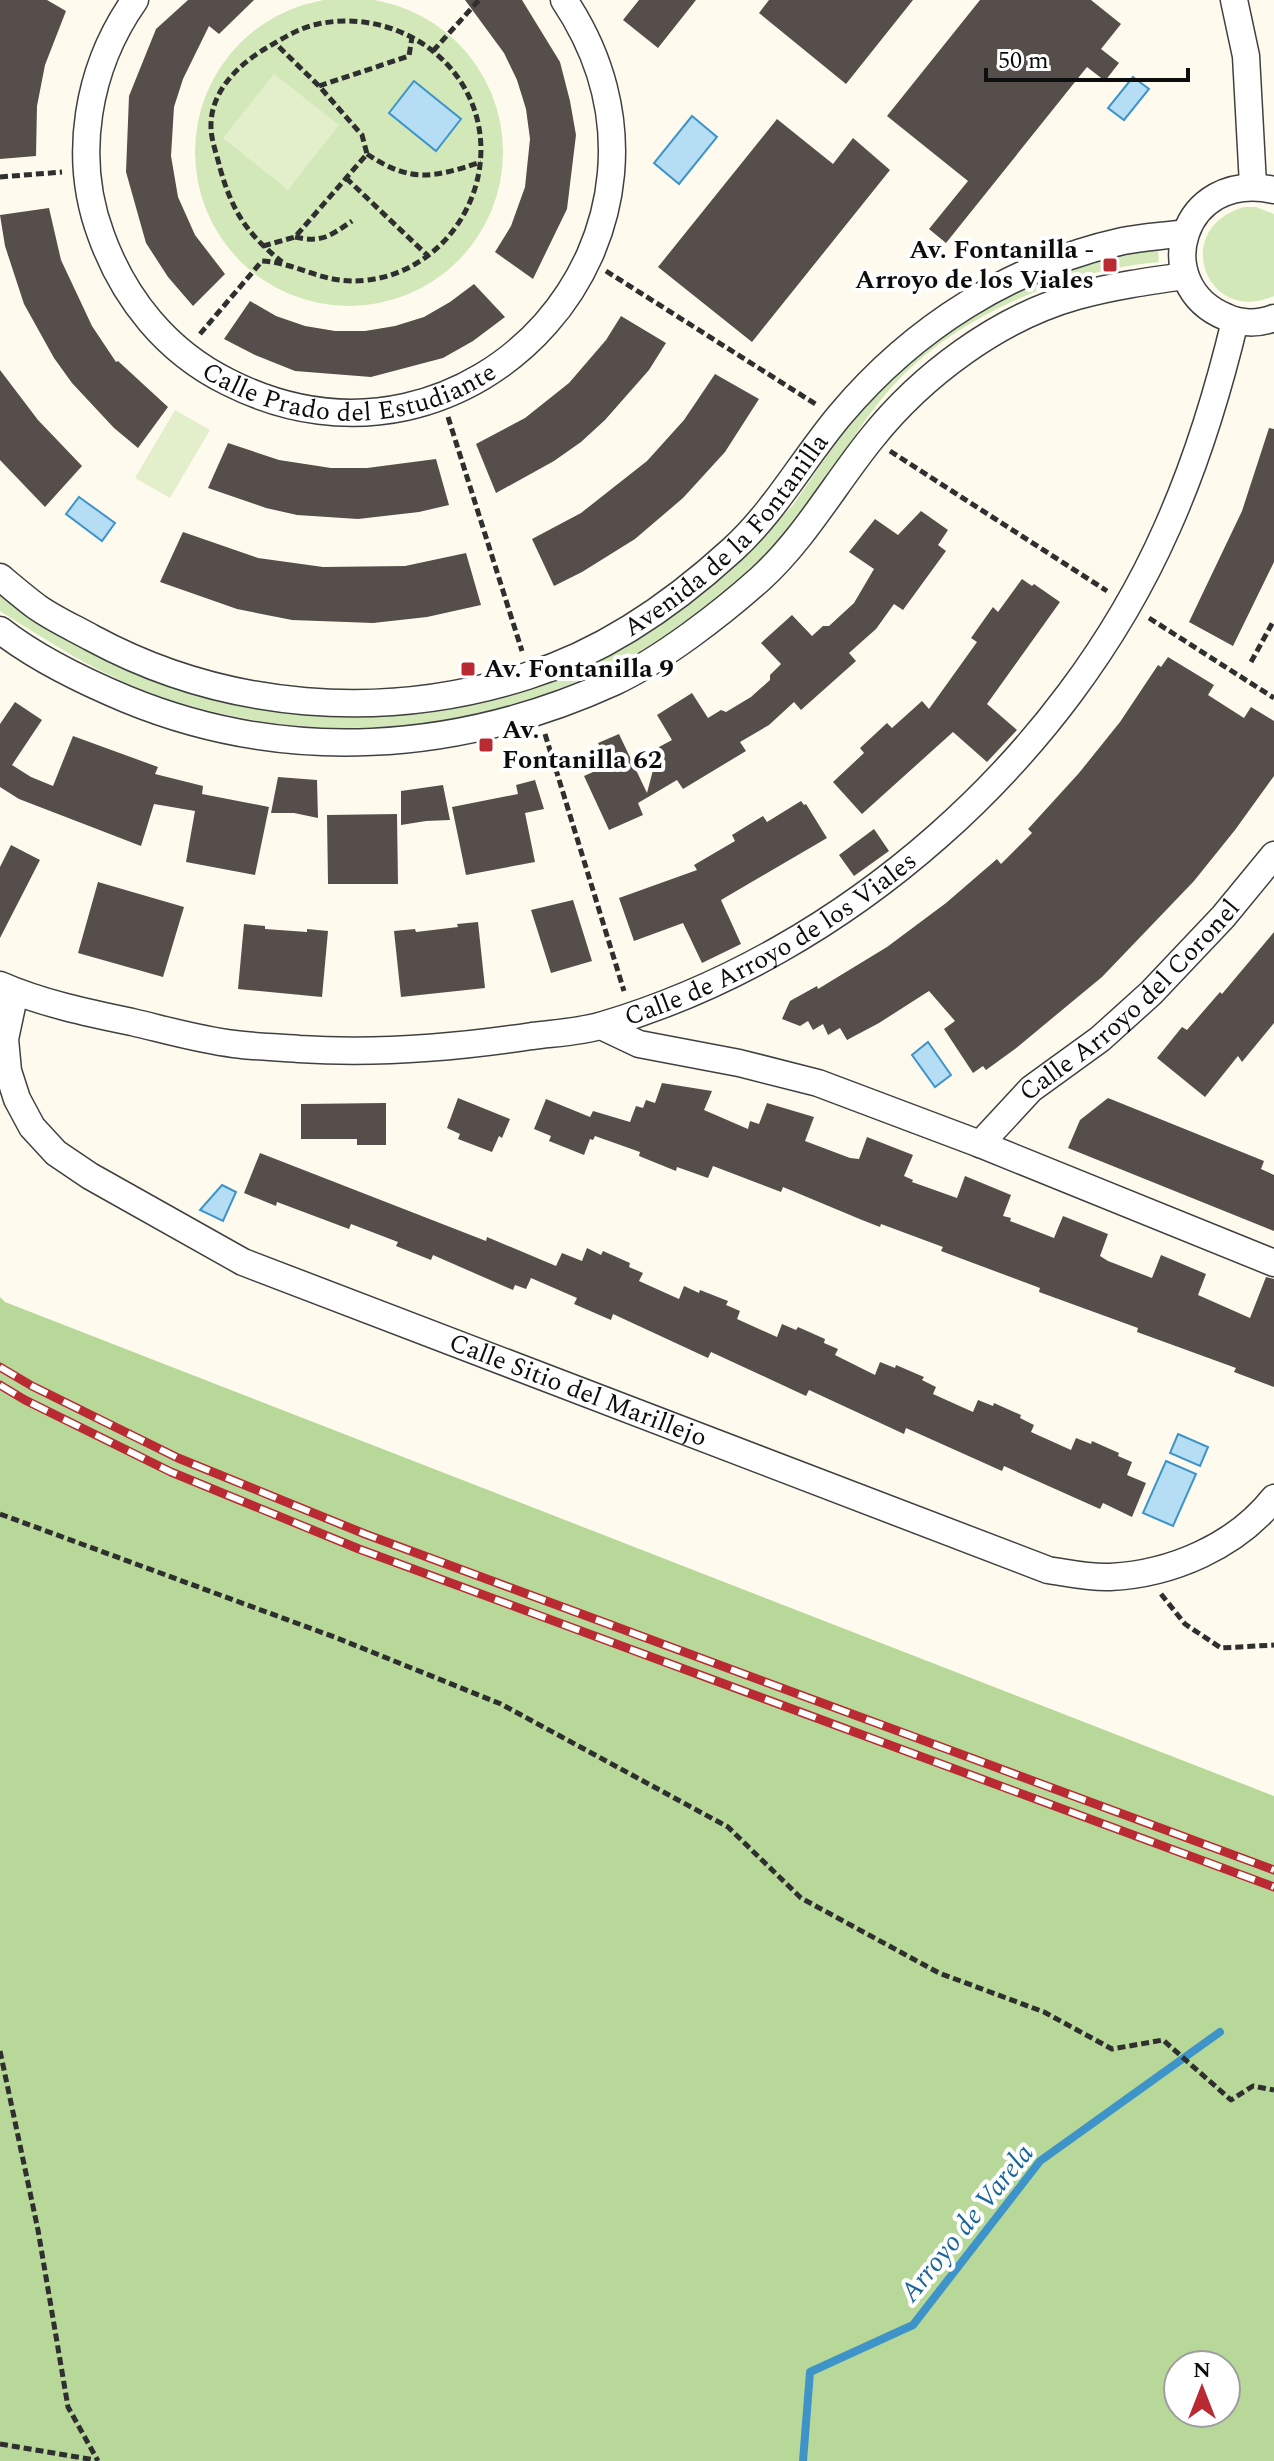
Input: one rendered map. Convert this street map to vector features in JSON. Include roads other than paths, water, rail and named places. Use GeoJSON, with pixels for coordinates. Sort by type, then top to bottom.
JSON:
{"type":"FeatureCollection","features":[{"type":"Feature","properties":{"kind":"street","name":"Calle Prado del Estudiante"},"geometry":{"type":"LineString","coordinates":[[135,0],[106,51],[93,89],[87,129],[87,170],[95,218],[111,263],[136,305],[168,342],[207,372],[250,394],[297,408],[346,413],[394,409],[442,397],[488,374],[528,343],[562,306],[588,261],[601,228],[609,193],[611,134],[604,86],[593,52],[564,0]]}},
{"type":"Feature","properties":{"kind":"street"},"geometry":{"type":"LineString","coordinates":[[1234,0],[1246,56],[1263,188],[1224,191],[1200,208],[1185,233],[1182,255],[1185,276],[1196,297],[1214,312],[1235,321],[1264,322],[1274,318]]}},
{"type":"Feature","properties":{"kind":"street","name":"Avenida de la Fontanilla"},"geometry":{"type":"LineString","coordinates":[[0,577],[40,609],[128,657],[224,690],[324,703],[397,703],[528,676],[600,645],[671,602],[735,548],[790,485],[837,419],[876,374],[919,336],[965,304],[1016,277],[1069,256],[1125,241],[1185,233]]}},
{"type":"Feature","properties":{"kind":"street","name":"Avenida de la Fontanilla"},"geometry":{"type":"LineString","coordinates":[[0,630],[84,682],[169,717],[260,738],[320,743],[402,740],[483,727],[539,712],[617,680],[693,633],[762,578],[820,511],[871,438],[914,393],[963,353],[1016,320],[1075,297],[1185,276]]}},
{"type":"Feature","properties":{"kind":"street","name":"Calle de Arroyo de los Viales"},"geometry":{"type":"LineString","coordinates":[[8,989],[100,1016],[233,1044],[345,1052],[457,1048],[601,1026],[693,992],[794,940],[865,895],[942,834],[1012,764],[1074,688],[1128,605],[1166,530],[1198,452],[1235,321]]}},
{"type":"Feature","properties":{"kind":"street","name":"Calle Arroyo del Coronel"},"geometry":{"type":"LineString","coordinates":[[980,1144],[1031,1089],[1100,1039],[1151,993],[1223,917],[1274,855]]}},
{"type":"Feature","properties":{"kind":"street","name":"Calle Sitio del Marillejo"},"geometry":{"type":"LineString","coordinates":[[8,989],[5,1039],[8,1071],[17,1099],[32,1127],[56,1153],[90,1176],[243,1262],[1048,1570],[1108,1577],[1160,1570],[1221,1545],[1262,1513],[1274,1498]]}},
{"type":"Feature","properties":{"kind":"street"},"geometry":{"type":"LineString","coordinates":[[601,1026],[639,1044],[739,1063],[818,1083],[980,1144],[1274,1263]]}},
{"type":"Feature","properties":{"kind":"water"},"geometry":{"type":"Polygon","coordinates":[[[1133,77],[1149,89],[1124,120],[1108,108],[1133,77]]]}},
{"type":"Feature","properties":{"kind":"water"},"geometry":{"type":"Polygon","coordinates":[[[414,81],[461,119],[436,151],[389,113],[414,81]]]}},
{"type":"Feature","properties":{"kind":"water"},"geometry":{"type":"Polygon","coordinates":[[[692,116],[717,137],[679,184],[654,163],[692,116]]]}},
{"type":"Feature","properties":{"kind":"water"},"geometry":{"type":"Polygon","coordinates":[[[79,497],[115,523],[102,541],[66,514],[79,497]]]}},
{"type":"Feature","properties":{"kind":"water"},"geometry":{"type":"Polygon","coordinates":[[[928,1042],[951,1075],[935,1087],[912,1055],[928,1042]]]}},
{"type":"Feature","properties":{"kind":"water"},"geometry":{"type":"Polygon","coordinates":[[[222,1185],[236,1192],[223,1221],[200,1210],[222,1185]]]}},
{"type":"Feature","properties":{"kind":"water"},"geometry":{"type":"Polygon","coordinates":[[[1178,1434],[1208,1447],[1200,1466],[1170,1453],[1178,1434]]]}},
{"type":"Feature","properties":{"kind":"water"},"geometry":{"type":"Polygon","coordinates":[[[1166,1461],[1196,1474],[1173,1526],[1143,1513],[1166,1461]]]}},
{"type":"Feature","properties":{"kind":"waterway","name":"Arroyo de Varela"},"geometry":{"type":"LineString","coordinates":[[803,2461],[810,2372],[913,2325],[1040,2161],[1220,2032]]}},
{"type":"Feature","properties":{"kind":"railway"},"geometry":{"type":"LineString","coordinates":[[0,1367],[178,1458],[365,1534],[1274,1870]]}},
{"type":"Feature","properties":{"kind":"railway"},"geometry":{"type":"LineString","coordinates":[[0,1385],[171,1472],[359,1549],[1274,1887]]}},
{"type":"Feature","properties":{"kind":"place","name":"Av. Fontanilla - Arroyo de los Viales"},"geometry":{"type":"Point","coordinates":[1110,265]}},
{"type":"Feature","properties":{"kind":"place","name":"Av. Fontanilla 9"},"geometry":{"type":"Point","coordinates":[468,669]}},
{"type":"Feature","properties":{"kind":"place","name":"Av. Fontanilla 62"},"geometry":{"type":"Point","coordinates":[486,745]}}]}
